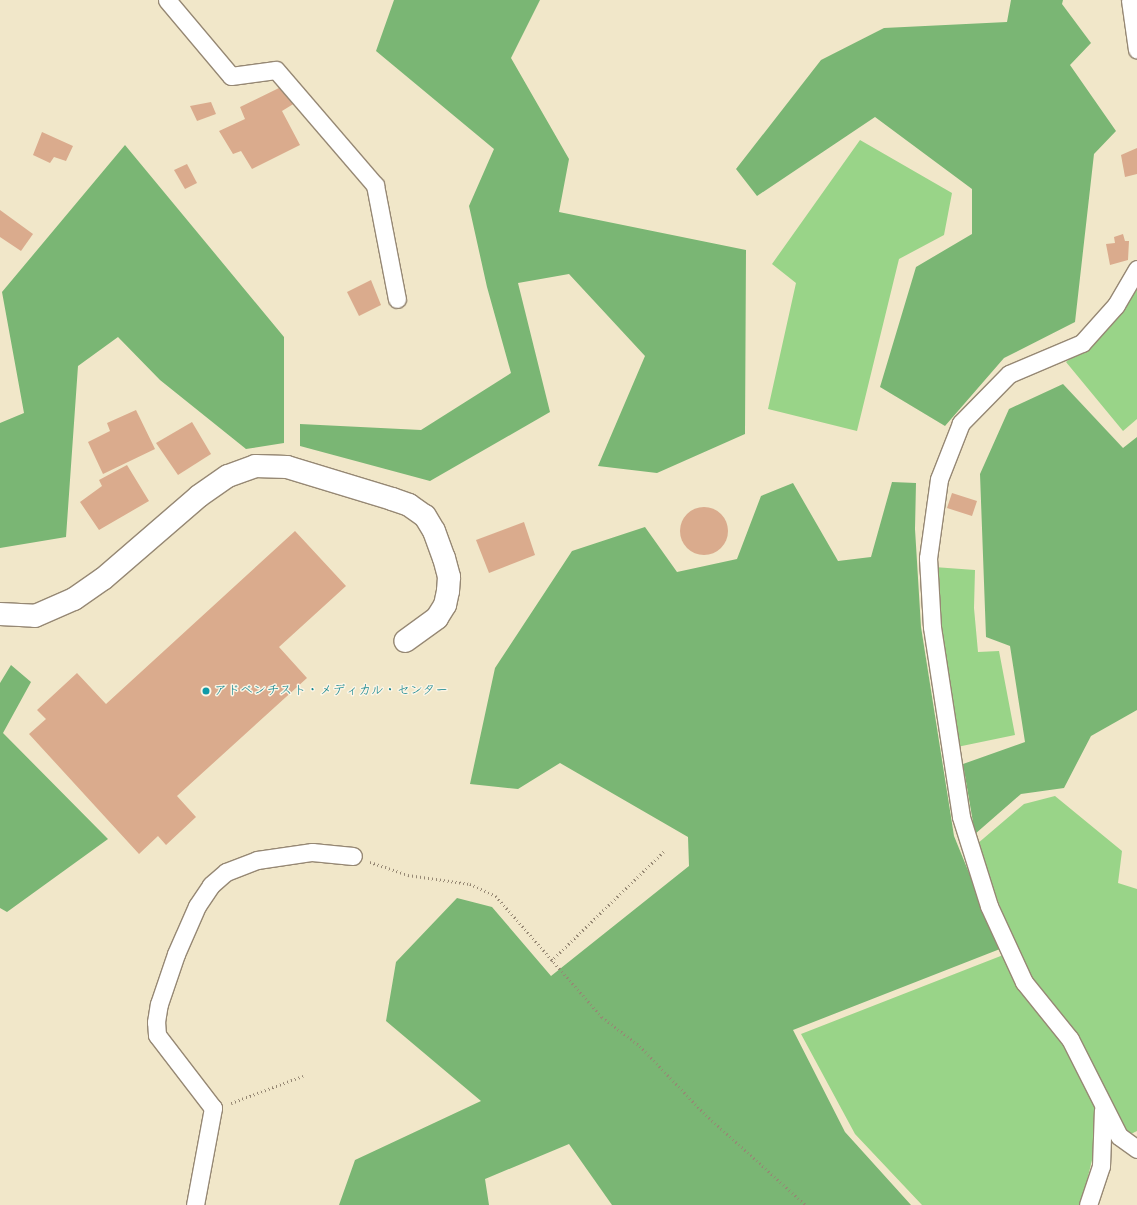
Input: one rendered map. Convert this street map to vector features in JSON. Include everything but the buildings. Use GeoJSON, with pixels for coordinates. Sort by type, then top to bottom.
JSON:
{"type":"FeatureCollection","features":[{"type":"Feature","properties":{"kind":"street"},"geometry":{"type":"LineString","coordinates":[[167,0],[231,76],[276,70],[375,185],[397,299]]}},
{"type":"Feature","properties":{"kind":"street"},"geometry":{"type":"LineString","coordinates":[[1130,0],[1137,50]]}},
{"type":"Feature","properties":{"kind":"street"},"geometry":{"type":"LineString","coordinates":[[1137,269],[1116,305],[1082,344],[1009,374],[961,423],[939,479],[928,558],[932,627],[961,817],[990,906],[1024,982],[1070,1039],[1102,1106],[1119,1136],[1137,1149]]}},
{"type":"Feature","properties":{"kind":"street"},"geometry":{"type":"LineString","coordinates":[[0,614],[35,616],[74,599],[103,579],[198,496],[228,476],[255,466],[287,467],[409,505],[425,516],[434,531],[444,558],[449,577],[448,591],[445,605],[437,618],[405,642]]}},
{"type":"Feature","properties":{"kind":"street"},"geometry":{"type":"LineString","coordinates":[[195,1205],[213,1108],[157,1035],[156,1022],[159,1004],[176,954],[197,906],[211,885],[226,872],[257,860],[312,852],[353,856]]}},
{"type":"Feature","properties":{"kind":"street"},"geometry":{"type":"LineString","coordinates":[[1088,1205],[1101,1166],[1104,1126],[1102,1106]]}},
{"type":"Feature","properties":{"kind":"path"},"geometry":{"type":"LineString","coordinates":[[551,961],[665,850]]}},
{"type":"Feature","properties":{"kind":"path"},"geometry":{"type":"LineString","coordinates":[[353,856],[408,875],[481,888],[496,896],[551,961],[602,1017],[640,1046],[706,1116],[806,1205]]}},
{"type":"Feature","properties":{"kind":"path"},"geometry":{"type":"LineString","coordinates":[[213,1108],[303,1076]]}},
{"type":"Feature","properties":{"kind":"green space"},"geometry":{"type":"Polygon","coordinates":[[[394,0],[540,0],[511,58],[569,159],[559,212],[746,250],[745,434],[657,473],[598,466],[645,356],[569,274],[518,283],[550,412],[430,481],[300,446],[300,424],[421,430],[511,373],[487,287],[469,206],[494,149],[376,51],[394,0]]]}},
{"type":"Feature","properties":{"kind":"green space"},"geometry":{"type":"Polygon","coordinates":[[[1011,0],[1063,0],[1062,4],[1091,43],[1070,65],[1116,131],[1094,154],[1075,322],[1004,358],[945,426],[880,387],[916,267],[972,234],[972,189],[875,117],[757,196],[736,169],[821,60],[884,28],[1007,22],[1011,0]]]}},
{"type":"Feature","properties":{"kind":"green space"},"geometry":{"type":"Polygon","coordinates":[[[860,140],[952,193],[944,235],[899,259],[857,431],[768,409],[796,283],[772,264],[860,140]]]}},
{"type":"Feature","properties":{"kind":"green space"},"geometry":{"type":"Polygon","coordinates":[[[125,145],[284,337],[284,443],[246,449],[160,380],[118,337],[78,366],[66,537],[0,548],[0,423],[24,413],[2,292],[125,145]]]}},
{"type":"Feature","properties":{"kind":"green space"},"geometry":{"type":"Polygon","coordinates":[[[1137,285],[1137,419],[1123,431],[1066,362],[1113,322],[1137,285]]]}},
{"type":"Feature","properties":{"kind":"green space"},"geometry":{"type":"Polygon","coordinates":[[[1063,384],[1123,448],[1137,437],[1137,710],[1091,736],[1064,788],[1021,794],[975,834],[963,764],[1025,742],[1010,646],[986,637],[980,474],[1009,409],[1063,384]]]}},
{"type":"Feature","properties":{"kind":"green space"},"geometry":{"type":"Polygon","coordinates":[[[892,482],[916,483],[915,529],[921,627],[954,836],[1000,949],[793,1030],[845,1132],[911,1205],[612,1205],[569,1144],[485,1179],[489,1205],[339,1205],[355,1160],[481,1101],[386,1021],[396,962],[457,898],[492,907],[551,976],[689,866],[688,837],[560,763],[518,789],[470,784],[495,668],[572,551],[645,527],[677,572],[737,559],[761,496],[793,483],[838,561],[871,557],[892,482]]]}},
{"type":"Feature","properties":{"kind":"green space"},"geometry":{"type":"Polygon","coordinates":[[[934,567],[975,570],[974,608],[978,652],[999,651],[1015,735],[957,747],[937,623],[934,567]]]}},
{"type":"Feature","properties":{"kind":"green space"},"geometry":{"type":"Polygon","coordinates":[[[11,665],[31,682],[3,733],[108,839],[7,912],[0,908],[0,683],[11,665]]]}},
{"type":"Feature","properties":{"kind":"green space"},"geometry":{"type":"Polygon","coordinates":[[[1055,796],[1122,851],[1118,883],[1137,889],[1137,1131],[1094,1152],[1081,1205],[922,1205],[855,1134],[801,1034],[1016,950],[977,844],[1024,804],[1055,796]]]}},
{"type":"Feature","properties":{"kind":"place","name":"アドベンチスト・メディカル・センター"},"geometry":{"type":"Point","coordinates":[206,691]}}]}
